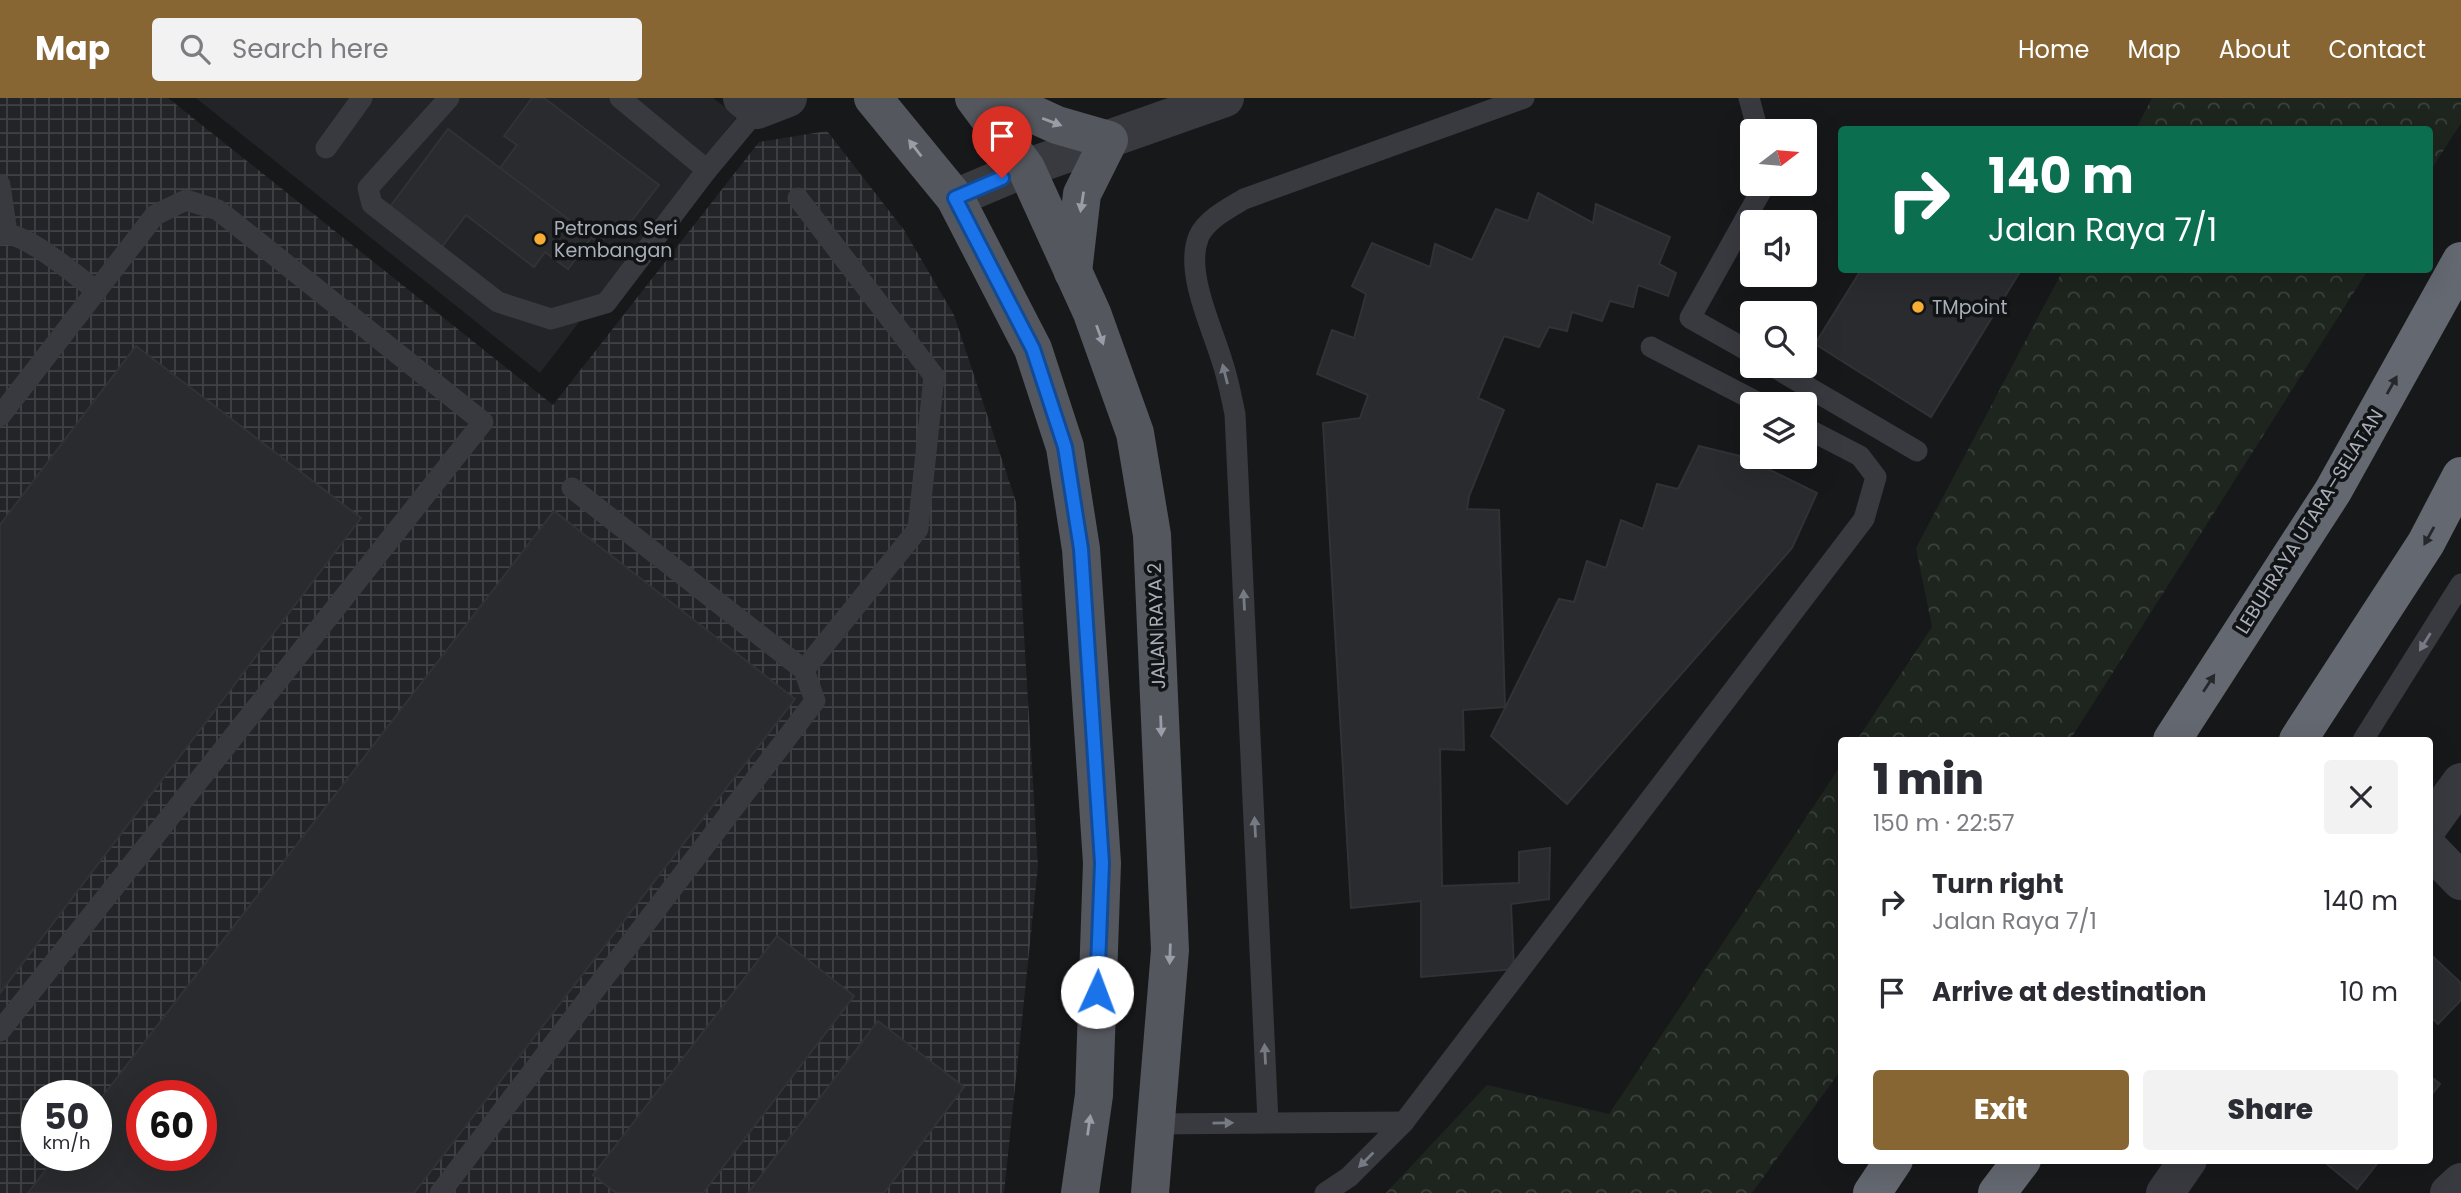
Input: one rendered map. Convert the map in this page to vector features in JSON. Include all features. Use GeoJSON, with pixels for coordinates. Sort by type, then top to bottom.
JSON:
{"type":"FeatureCollection","features":[{"type":"Feature","properties":{"kind":"highway","name":"LEBUHRAYA UTARA–SELATAN"},"geometry":{"type":"LineString","coordinates":[[2174,737],[2333,491],[2461,261]]}},
{"type":"Feature","properties":{"kind":"highway"},"geometry":{"type":"LineString","coordinates":[[2300,737],[2426,543],[2461,476]]}},
{"type":"Feature","properties":{"kind":"highway"},"geometry":{"type":"LineString","coordinates":[[1872,1193],[1891,1164]]}},
{"type":"Feature","properties":{"kind":"highway"},"geometry":{"type":"LineString","coordinates":[[1997,1193],[2019,1164]]}},
{"type":"Feature","properties":{"kind":"main road"},"geometry":{"type":"LineString","coordinates":[[873,98],[955,198],[1033,349],[1065,447],[1081,549],[1102,863],[1094,1095],[1080,1193]]}},
{"type":"Feature","properties":{"kind":"main road","name":"JALAN RAYA 2"},"geometry":{"type":"LineString","coordinates":[[974,98],[1026,168],[1092,313],[1135,433],[1152,535],[1170,950],[1150,1193]]}},
{"type":"Feature","properties":{"kind":"main road"},"geometry":{"type":"LineString","coordinates":[[998,98],[1057,125],[1109,140],[1082,194],[1073,272]]}},
{"type":"Feature","properties":{"kind":"street"},"geometry":{"type":"LineString","coordinates":[[955,198],[1026,168],[1225,98]]}},
{"type":"Feature","properties":{"kind":"street"},"geometry":{"type":"LineString","coordinates":[[2433,820],[2461,782]]}},
{"type":"Feature","properties":{"kind":"street"},"geometry":{"type":"LineString","coordinates":[[2433,852],[2461,881]]}},
{"type":"Feature","properties":{"kind":"street"},"geometry":{"type":"LineString","coordinates":[[2165,1193],[2185,1164]]}},
{"type":"Feature","properties":{"kind":"street"},"geometry":{"type":"LineString","coordinates":[[2449,1193],[2461,1182]]}},
{"type":"Feature","properties":{"kind":"lane"},"geometry":{"type":"LineString","coordinates":[[326,148],[362,98]]}},
{"type":"Feature","properties":{"kind":"lane"},"geometry":{"type":"LineString","coordinates":[[449,98],[368,188],[372,204],[498,302],[551,319],[606,303],[706,170],[762,102]]}},
{"type":"Feature","properties":{"kind":"lane"},"geometry":{"type":"LineString","coordinates":[[620,98],[706,170]]}},
{"type":"Feature","properties":{"kind":"lane"},"geometry":{"type":"LineString","coordinates":[[1268,1122],[1235,414],[1223,362],[1203,305],[1194,259],[1199,235],[1219,214],[1244,199],[1524,98]]}},
{"type":"Feature","properties":{"kind":"lane"},"geometry":{"type":"LineString","coordinates":[[1749,98],[1755,119]]}},
{"type":"Feature","properties":{"kind":"lane"},"geometry":{"type":"LineString","coordinates":[[0,185],[4,233],[24,239],[97,290]]}},
{"type":"Feature","properties":{"kind":"lane"},"geometry":{"type":"LineString","coordinates":[[1740,347],[1690,318],[1758,196]]}},
{"type":"Feature","properties":{"kind":"lane"},"geometry":{"type":"LineString","coordinates":[[797,198],[934,376],[918,529],[804,670]]}},
{"type":"Feature","properties":{"kind":"lane"},"geometry":{"type":"LineString","coordinates":[[0,416],[155,215],[186,200],[218,210],[483,422],[0,1031]]}},
{"type":"Feature","properties":{"kind":"lane"},"geometry":{"type":"LineString","coordinates":[[1651,347],[1740,393]]}},
{"type":"Feature","properties":{"kind":"lane"},"geometry":{"type":"LineString","coordinates":[[1792,378],[1917,452]]}},
{"type":"Feature","properties":{"kind":"lane"},"geometry":{"type":"LineString","coordinates":[[1325,1193],[1349,1177],[1404,1122],[1864,519],[1876,477],[1860,456],[1817,434]]}},
{"type":"Feature","properties":{"kind":"lane"},"geometry":{"type":"LineString","coordinates":[[440,1193],[815,701],[804,670],[572,488]]}},
{"type":"Feature","properties":{"kind":"lane"},"geometry":{"type":"LineString","coordinates":[[2364,737],[2461,584]]}},
{"type":"Feature","properties":{"kind":"lane"},"geometry":{"type":"LineString","coordinates":[[1154,1124],[1404,1122]]}},
{"type":"Feature","properties":{"kind":"shaded area"},"geometry":{"type":"Polygon","coordinates":[[[0,98],[168,98],[553,405],[759,142],[827,131],[904,230],[954,315],[1016,502],[1038,866],[1004,1193],[0,1193],[0,98]]]}},
{"type":"Feature","properties":{"kind":"shaded area"},"geometry":{"type":"Polygon","coordinates":[[[196,98],[713,98],[737,116],[540,373],[196,98]]]}},
{"type":"Feature","properties":{"kind":"green space"},"geometry":{"type":"Polygon","coordinates":[[[2152,98],[2461,98],[2461,123],[2433,167],[2433,126],[2138,126],[2152,98]]]}},
{"type":"Feature","properties":{"kind":"green space"},"geometry":{"type":"Polygon","coordinates":[[[2061,273],[2366,273],[2072,737],[1859,737],[1932,627],[1916,548],[2061,273]]]}},
{"type":"Feature","properties":{"kind":"green space"},"geometry":{"type":"Polygon","coordinates":[[[1838,770],[1838,1074],[1752,1193],[1386,1193],[1487,1085],[1609,1114],[1838,770]]]}},
{"type":"Feature","properties":{"kind":"building"},"geometry":{"type":"Polygon","coordinates":[[[532,98],[544,98],[659,185],[626,228],[617,221],[600,244],[500,168],[517,145],[504,136],[532,98]]]}},
{"type":"Feature","properties":{"kind":"building"},"geometry":{"type":"Polygon","coordinates":[[[448,129],[592,237],[568,269],[545,252],[534,267],[466,215],[441,248],[389,208],[448,129]]]}},
{"type":"Feature","properties":{"kind":"building"},"geometry":{"type":"Polygon","coordinates":[[[1538,193],[1593,223],[1596,204],[1670,237],[1659,264],[1676,273],[1668,296],[1638,285],[1633,307],[1610,301],[1602,321],[1572,312],[1567,331],[1549,327],[1539,347],[1504,336],[1478,398],[1504,410],[1469,496],[1467,509],[1499,510],[1505,707],[1463,710],[1464,750],[1440,749],[1442,886],[1519,883],[1519,852],[1550,848],[1549,899],[1511,904],[1514,969],[1421,977],[1421,901],[1351,908],[1323,423],[1360,418],[1368,395],[1317,374],[1332,330],[1354,338],[1366,294],[1352,286],[1372,243],[1430,267],[1435,244],[1472,260],[1496,209],[1528,221],[1538,193]]]}},
{"type":"Feature","properties":{"kind":"building","name":"TMpoint"},"geometry":{"type":"Polygon","coordinates":[[[1859,273],[2019,273],[1931,417],[1817,345],[1817,341],[1859,273]]]}},
{"type":"Feature","properties":{"kind":"building"},"geometry":{"type":"Polygon","coordinates":[[[136,346],[361,518],[0,993],[0,525],[136,346]]]}},
{"type":"Feature","properties":{"kind":"building"},"geometry":{"type":"Polygon","coordinates":[[[1699,446],[1740,456],[1740,469],[1768,469],[1817,493],[1792,548],[1567,804],[1491,736],[1559,599],[1574,602],[1587,561],[1606,568],[1621,520],[1643,529],[1657,484],[1678,489],[1699,446]]]}},
{"type":"Feature","properties":{"kind":"building"},"geometry":{"type":"Polygon","coordinates":[[[554,511],[795,699],[414,1193],[28,1193],[45,1171],[112,1171],[112,1084],[554,511]]]}},
{"type":"Feature","properties":{"kind":"building"},"geometry":{"type":"Polygon","coordinates":[[[777,936],[854,996],[703,1193],[616,1193],[593,1175],[777,936]]]}},
{"type":"Feature","properties":{"kind":"building"},"geometry":{"type":"Polygon","coordinates":[[[2433,957],[2461,983],[2461,1000],[2438,1024],[2433,1019],[2433,957]]]}},
{"type":"Feature","properties":{"kind":"building"},"geometry":{"type":"Polygon","coordinates":[[[878,1021],[964,1087],[884,1193],[748,1193],[878,1021]]]}},
{"type":"Feature","properties":{"kind":"building"},"geometry":{"type":"Polygon","coordinates":[[[2433,1078],[2440,1084],[2433,1093],[2433,1078]]]}},
{"type":"Feature","properties":{"kind":"building"},"geometry":{"type":"Polygon","coordinates":[[[2327,1164],[2377,1164],[2357,1189],[2327,1164]]]}},
{"type":"Feature","properties":{"kind":"place","name":"Petronas Seri Kembangan"},"geometry":{"type":"Point","coordinates":[540,239]}},
{"type":"Feature","properties":{"kind":"place","name":"TMpoint"},"geometry":{"type":"Point","coordinates":[1918,307]}},
{"type":"Feature","properties":{"kind":"route"},"geometry":{"type":"LineString","coordinates":[[1002,178],[955,198],[1033,349],[1065,447],[1081,549],[1102,863],[1097,992]]}}]}
